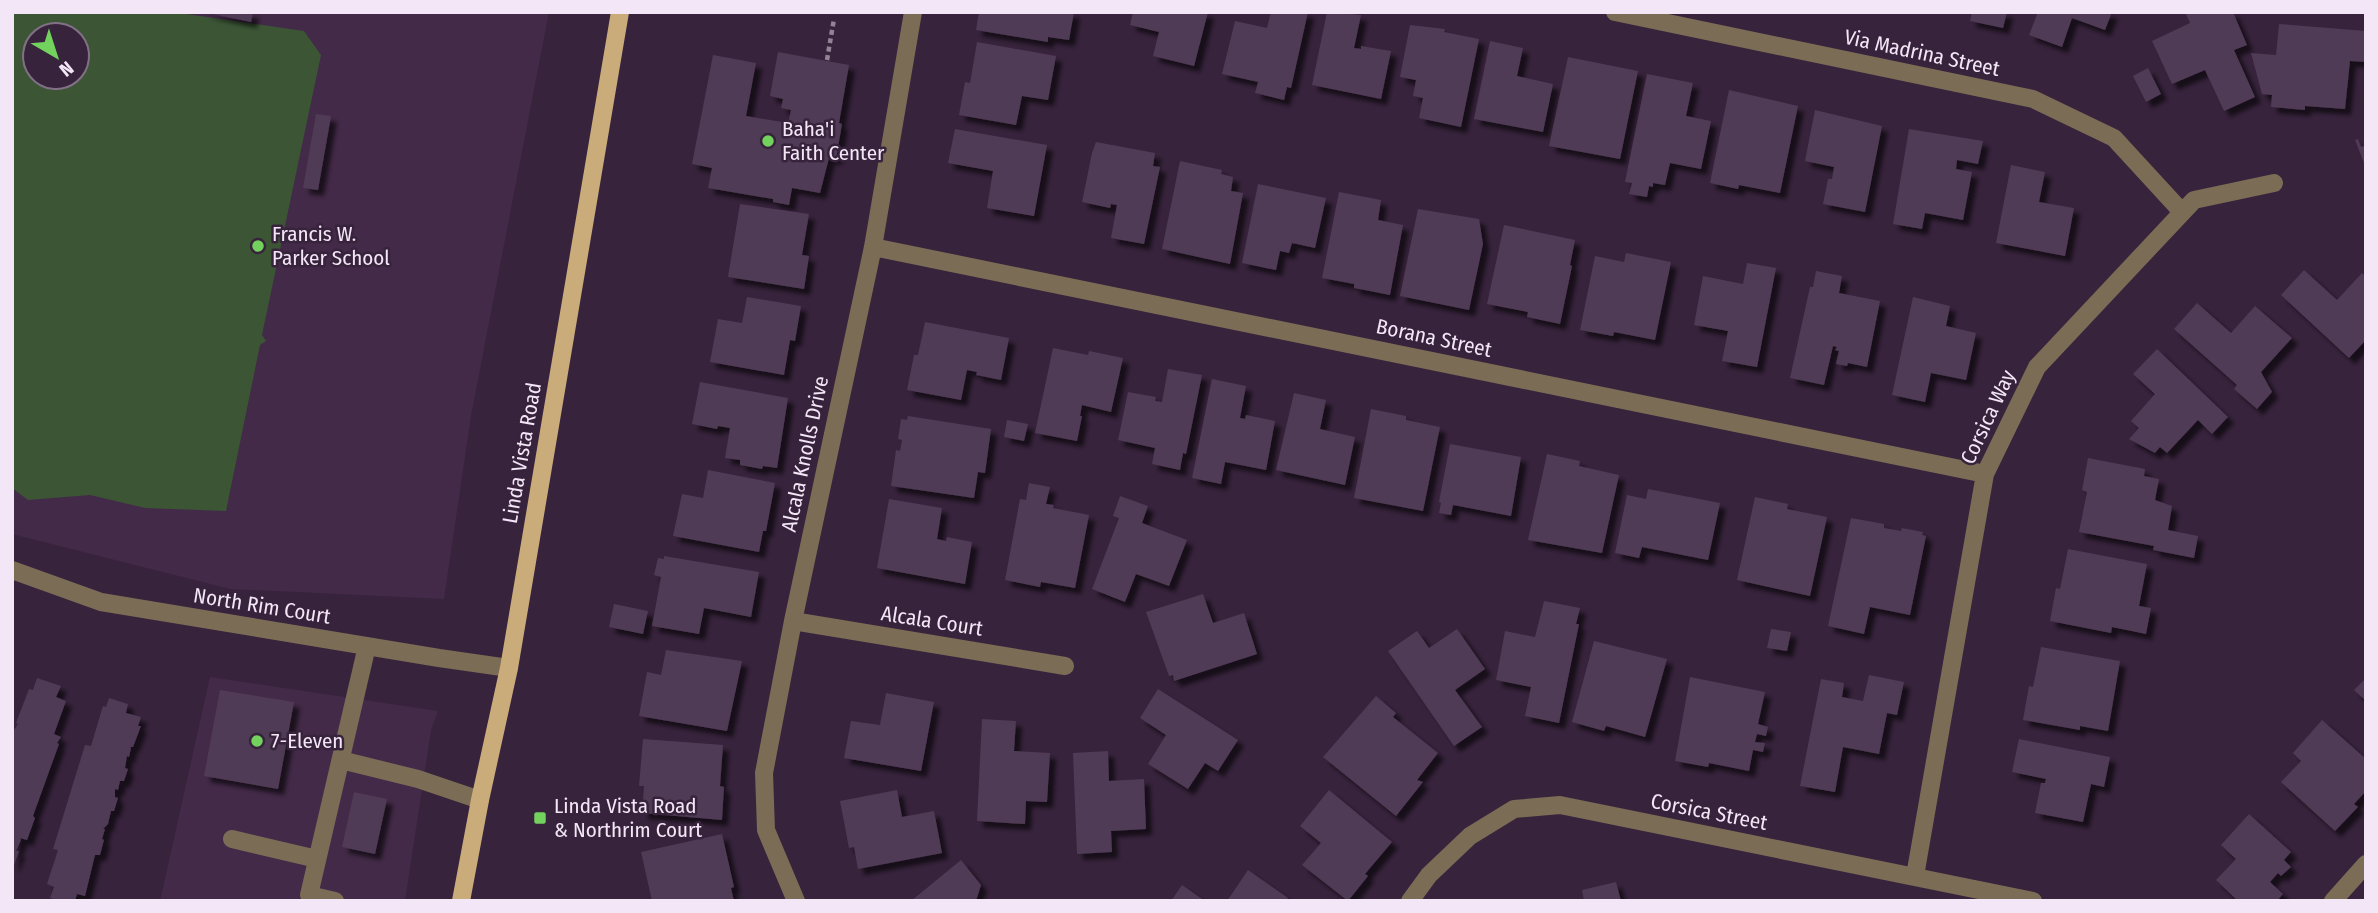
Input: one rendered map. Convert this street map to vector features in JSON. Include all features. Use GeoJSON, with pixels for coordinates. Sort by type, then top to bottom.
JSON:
{"type":"FeatureCollection","features":[{"type":"Feature","properties":{"kind":"main road","name":"Linda Vista Road"},"geometry":{"type":"LineString","coordinates":[[461,901],[509,668],[620,12]]}},
{"type":"Feature","properties":{"kind":"street","name":"Alcala Knolls Drive"},"geometry":{"type":"LineString","coordinates":[[796,901],[766,830],[764,773],[793,621],[873,247],[913,12]]}},
{"type":"Feature","properties":{"kind":"street","name":"Via Madrina Street"},"geometry":{"type":"LineString","coordinates":[[1615,12],[2033,99],[2114,138],[2182,212]]}},
{"type":"Feature","properties":{"kind":"street","name":"Corsica Way"},"geometry":{"type":"LineString","coordinates":[[1915,876],[1985,474],[2037,367],[2194,200],[2274,183]]}},
{"type":"Feature","properties":{"kind":"street","name":"Borana Street"},"geometry":{"type":"LineString","coordinates":[[873,247],[1985,474]]}},
{"type":"Feature","properties":{"kind":"street","name":"North Rim Court"},"geometry":{"type":"LineString","coordinates":[[12,570],[101,602],[509,668]]}},
{"type":"Feature","properties":{"kind":"street","name":"Alcala Court"},"geometry":{"type":"LineString","coordinates":[[793,621],[1065,666]]}},
{"type":"Feature","properties":{"kind":"street"},"geometry":{"type":"LineString","coordinates":[[335,901],[309,895],[367,646]]}},
{"type":"Feature","properties":{"kind":"street"},"geometry":{"type":"LineString","coordinates":[[341,760],[418,779],[480,800]]}},
{"type":"Feature","properties":{"kind":"street","name":"Corsica Street"},"geometry":{"type":"LineString","coordinates":[[1410,901],[1429,875],[1469,836],[1514,809],[1560,805],[2033,901]]}},
{"type":"Feature","properties":{"kind":"street"},"geometry":{"type":"LineString","coordinates":[[232,839],[317,859]]}},
{"type":"Feature","properties":{"kind":"street"},"geometry":{"type":"LineString","coordinates":[[2333,901],[2366,864]]}},
{"type":"Feature","properties":{"kind":"path"},"geometry":{"type":"LineString","coordinates":[[827,60],[834,19]]}},
{"type":"Feature","properties":{"kind":"shaded area","name":"Francis W. Parker School"},"geometry":{"type":"Polygon","coordinates":[[[12,12],[549,12],[471,416],[444,599],[230,589],[12,534],[12,12]]]}},
{"type":"Feature","properties":{"kind":"shaded area"},"geometry":{"type":"Polygon","coordinates":[[[210,677],[438,711],[431,730],[405,901],[160,901],[210,677]]]}},
{"type":"Feature","properties":{"kind":"green space"},"geometry":{"type":"Polygon","coordinates":[[[12,12],[172,12],[304,31],[321,55],[262,335],[266,341],[260,345],[226,511],[145,508],[90,495],[28,500],[12,488],[12,12]]]}},
{"type":"Feature","properties":{"kind":"building"},"geometry":{"type":"Polygon","coordinates":[[[203,12],[253,12],[251,22],[203,12]]]}},
{"type":"Feature","properties":{"kind":"building"},"geometry":{"type":"Polygon","coordinates":[[[979,12],[1074,12],[1069,40],[1048,37],[1048,42],[976,30],[979,12]]]}},
{"type":"Feature","properties":{"kind":"building"},"geometry":{"type":"Polygon","coordinates":[[[1133,12],[1208,12],[1194,66],[1153,56],[1159,32],[1130,25],[1133,12]]]}},
{"type":"Feature","properties":{"kind":"building"},"geometry":{"type":"Polygon","coordinates":[[[1271,12],[1308,12],[1291,88],[1287,87],[1284,100],[1255,93],[1258,82],[1222,74],[1235,21],[1267,28],[1271,12]]]}},
{"type":"Feature","properties":{"kind":"building"},"geometry":{"type":"Polygon","coordinates":[[[1327,12],[1361,15],[1354,48],[1361,49],[1361,46],[1391,51],[1381,99],[1312,85],[1327,12]]]}},
{"type":"Feature","properties":{"kind":"building"},"geometry":{"type":"Polygon","coordinates":[[[1972,12],[2007,12],[2003,28],[1970,21],[1972,12]]]}},
{"type":"Feature","properties":{"kind":"building"},"geometry":{"type":"Polygon","coordinates":[[[2038,12],[2112,12],[2105,30],[2072,18],[2062,47],[2029,35],[2038,12]]]}},
{"type":"Feature","properties":{"kind":"building"},"geometry":{"type":"Polygon","coordinates":[[[2185,12],[2233,12],[2247,45],[2234,50],[2255,97],[2224,111],[2205,70],[2172,84],[2152,41],[2190,23],[2185,12]]]}},
{"type":"Feature","properties":{"kind":"building"},"geometry":{"type":"Polygon","coordinates":[[[2279,24],[2366,31],[2366,62],[2350,61],[2345,109],[2271,107],[2272,95],[2262,94],[2251,53],[2276,55],[2279,24]]]}},
{"type":"Feature","properties":{"kind":"building"},"geometry":{"type":"Polygon","coordinates":[[[1410,25],[1445,29],[1444,32],[1479,39],[1461,127],[1419,118],[1423,98],[1413,96],[1416,80],[1400,77],[1410,25]]]}},
{"type":"Feature","properties":{"kind":"building"},"geometry":{"type":"Polygon","coordinates":[[[1490,41],[1523,48],[1517,76],[1553,84],[1543,132],[1474,119],[1490,41]]]}},
{"type":"Feature","properties":{"kind":"building"},"geometry":{"type":"Polygon","coordinates":[[[977,42],[1056,56],[1048,100],[1022,96],[1016,125],[959,115],[965,82],[970,83],[977,42]]]}},
{"type":"Feature","properties":{"kind":"building","name":"Baha'i Faith Center"},"geometry":{"type":"Polygon","coordinates":[[[778,52],[849,65],[836,159],[829,158],[820,193],[792,188],[789,205],[773,202],[773,199],[708,188],[712,168],[692,164],[713,55],[756,63],[746,116],[788,123],[791,110],[781,108],[783,99],[770,96],[778,52]]]}},
{"type":"Feature","properties":{"kind":"building"},"geometry":{"type":"Polygon","coordinates":[[[1568,57],[1638,71],[1620,159],[1549,146],[1568,57]]]}},
{"type":"Feature","properties":{"kind":"building"},"geometry":{"type":"Polygon","coordinates":[[[2148,68],[2161,94],[2146,102],[2133,76],[2148,68]]]}},
{"type":"Feature","properties":{"kind":"building"},"geometry":{"type":"Polygon","coordinates":[[[1647,74],[1693,83],[1686,116],[1711,121],[1701,169],[1670,163],[1665,185],[1653,183],[1653,187],[1649,186],[1647,197],[1629,194],[1632,183],[1625,182],[1647,74]]]}},
{"type":"Feature","properties":{"kind":"building"},"geometry":{"type":"Polygon","coordinates":[[[1729,90],[1798,106],[1780,193],[1739,185],[1738,189],[1710,183],[1729,90]]]}},
{"type":"Feature","properties":{"kind":"building"},"geometry":{"type":"Polygon","coordinates":[[[1815,110],[1882,126],[1865,212],[1823,204],[1828,179],[1832,179],[1834,167],[1805,161],[1815,110]]]}},
{"type":"Feature","properties":{"kind":"building"},"geometry":{"type":"Polygon","coordinates":[[[316,114],[331,116],[318,190],[303,188],[316,114]]]}},
{"type":"Feature","properties":{"kind":"building"},"geometry":{"type":"Polygon","coordinates":[[[955,129],[1047,145],[1034,216],[987,208],[993,171],[948,163],[955,129]]]}},
{"type":"Feature","properties":{"kind":"building"},"geometry":{"type":"Polygon","coordinates":[[[1909,129],[1983,141],[1978,164],[1957,160],[1956,169],[1972,172],[1963,220],[1925,213],[1922,229],[1893,224],[1909,129]]]}},
{"type":"Feature","properties":{"kind":"building"},"geometry":{"type":"Polygon","coordinates":[[[2358,139],[2361,147],[2366,145],[2366,168],[2355,140],[2358,139]]]}},
{"type":"Feature","properties":{"kind":"building"},"geometry":{"type":"Polygon","coordinates":[[[1096,142],[1155,153],[1153,166],[1160,167],[1144,244],[1111,238],[1117,205],[1111,204],[1110,208],[1082,202],[1096,142]]]}},
{"type":"Feature","properties":{"kind":"building"},"geometry":{"type":"Polygon","coordinates":[[[1180,161],[1222,170],[1221,174],[1233,177],[1231,191],[1243,193],[1230,264],[1162,249],[1180,161]]]}},
{"type":"Feature","properties":{"kind":"building"},"geometry":{"type":"Polygon","coordinates":[[[2011,165],[2045,172],[2039,202],[2074,208],[2065,256],[1996,243],[2011,165]]]}},
{"type":"Feature","properties":{"kind":"building"},"geometry":{"type":"Polygon","coordinates":[[[1258,184],[1326,198],[1315,248],[1292,243],[1289,253],[1280,251],[1276,270],[1242,263],[1258,184]]]}},
{"type":"Feature","properties":{"kind":"building"},"geometry":{"type":"Polygon","coordinates":[[[1339,192],[1381,200],[1378,220],[1403,225],[1390,295],[1322,278],[1339,192]]]}},
{"type":"Feature","properties":{"kind":"building"},"geometry":{"type":"Polygon","coordinates":[[[740,204],[809,214],[802,255],[809,256],[804,289],[728,277],[740,204]]]}},
{"type":"Feature","properties":{"kind":"building"},"geometry":{"type":"Polygon","coordinates":[[[1418,209],[1479,219],[1483,244],[1469,310],[1400,296],[1418,209]]]}},
{"type":"Feature","properties":{"kind":"building"},"geometry":{"type":"Polygon","coordinates":[[[1504,225],[1575,240],[1560,324],[1527,317],[1528,312],[1487,304],[1504,225]]]}},
{"type":"Feature","properties":{"kind":"building"},"geometry":{"type":"Polygon","coordinates":[[[1626,253],[1671,262],[1655,340],[1614,332],[1613,336],[1580,330],[1595,256],[1624,262],[1626,253]]]}},
{"type":"Feature","properties":{"kind":"building"},"geometry":{"type":"Polygon","coordinates":[[[1747,263],[1776,268],[1757,367],[1722,361],[1728,331],[1694,325],[1703,276],[1743,284],[1747,263]]]}},
{"type":"Feature","properties":{"kind":"building"},"geometry":{"type":"Polygon","coordinates":[[[2304,270],[2337,300],[2362,273],[2366,277],[2366,340],[2349,358],[2281,295],[2304,270]]]}},
{"type":"Feature","properties":{"kind":"building"},"geometry":{"type":"Polygon","coordinates":[[[1816,271],[1842,276],[1839,293],[1880,301],[1867,367],[1848,363],[1847,366],[1836,364],[1839,351],[1833,346],[1824,385],[1790,378],[1816,271]]]}},
{"type":"Feature","properties":{"kind":"building"},"geometry":{"type":"Polygon","coordinates":[[[747,297],[801,306],[795,341],[790,340],[784,375],[710,362],[718,319],[742,323],[747,297]]]}},
{"type":"Feature","properties":{"kind":"building"},"geometry":{"type":"Polygon","coordinates":[[[1913,297],[1950,306],[1946,326],[1976,333],[1966,380],[1931,373],[1925,402],[1892,395],[1913,297]]]}},
{"type":"Feature","properties":{"kind":"building"},"geometry":{"type":"Polygon","coordinates":[[[2197,303],[2231,333],[2255,306],[2292,338],[2261,372],[2272,392],[2257,409],[2234,389],[2237,385],[2174,329],[2197,303]]]}},
{"type":"Feature","properties":{"kind":"building"},"geometry":{"type":"Polygon","coordinates":[[[925,322],[1009,338],[1001,380],[976,375],[977,372],[967,370],[961,400],[907,390],[914,355],[918,355],[925,322]]]}},
{"type":"Feature","properties":{"kind":"building"},"geometry":{"type":"Polygon","coordinates":[[[1053,348],[1088,355],[1089,351],[1123,358],[1111,412],[1082,405],[1077,441],[1035,433],[1053,348]]]}},
{"type":"Feature","properties":{"kind":"building"},"geometry":{"type":"Polygon","coordinates":[[[2157,349],[2228,417],[2212,434],[2198,420],[2167,453],[2160,447],[2155,453],[2129,439],[2139,428],[2131,421],[2155,394],[2133,374],[2157,349]]]}},
{"type":"Feature","properties":{"kind":"building"},"geometry":{"type":"Polygon","coordinates":[[[1168,369],[1202,375],[1186,454],[1183,453],[1180,470],[1152,464],[1155,448],[1118,440],[1128,392],[1156,397],[1155,401],[1162,402],[1168,369]]]}},
{"type":"Feature","properties":{"kind":"building"},"geometry":{"type":"Polygon","coordinates":[[[1212,379],[1246,386],[1240,418],[1245,419],[1246,415],[1275,421],[1266,470],[1225,462],[1221,484],[1192,478],[1212,379]]]}},
{"type":"Feature","properties":{"kind":"building"},"geometry":{"type":"Polygon","coordinates":[[[700,382],[788,398],[777,468],[763,466],[762,469],[740,465],[740,460],[725,458],[730,428],[718,426],[717,429],[692,424],[700,382]]]}},
{"type":"Feature","properties":{"kind":"building"},"geometry":{"type":"Polygon","coordinates":[[[1294,393],[1326,400],[1320,429],[1355,437],[1345,485],[1276,470],[1294,393]]]}},
{"type":"Feature","properties":{"kind":"building"},"geometry":{"type":"Polygon","coordinates":[[[1371,409],[1440,427],[1423,511],[1354,498],[1371,409]]]}},
{"type":"Feature","properties":{"kind":"building"},"geometry":{"type":"Polygon","coordinates":[[[908,416],[991,429],[985,473],[978,472],[974,498],[891,486],[896,450],[900,451],[902,440],[898,439],[901,419],[907,420],[908,416]]]}},
{"type":"Feature","properties":{"kind":"building"},"geometry":{"type":"Polygon","coordinates":[[[1007,420],[1028,424],[1024,441],[1004,437],[1007,420]]]}},
{"type":"Feature","properties":{"kind":"building"},"geometry":{"type":"Polygon","coordinates":[[[1450,444],[1521,457],[1511,516],[1453,505],[1451,515],[1439,513],[1450,444]]]}},
{"type":"Feature","properties":{"kind":"building"},"geometry":{"type":"Polygon","coordinates":[[[1547,454],[1580,461],[1579,466],[1619,475],[1602,553],[1528,540],[1547,454]]]}},
{"type":"Feature","properties":{"kind":"building"},"geometry":{"type":"Polygon","coordinates":[[[2088,458],[2145,469],[2144,476],[2159,479],[2155,500],[2172,506],[2168,530],[2198,536],[2194,558],[2153,550],[2154,546],[2079,532],[2087,492],[2082,490],[2088,458]]]}},
{"type":"Feature","properties":{"kind":"building"},"geometry":{"type":"Polygon","coordinates":[[[708,470],[775,483],[759,552],[673,536],[682,494],[703,498],[708,470]]]}},
{"type":"Feature","properties":{"kind":"building"},"geometry":{"type":"Polygon","coordinates":[[[1029,483],[1050,487],[1046,504],[1054,505],[1053,508],[1089,515],[1075,588],[1041,582],[1040,587],[1005,580],[1020,499],[1026,500],[1029,483]]]}},
{"type":"Feature","properties":{"kind":"building"},"geometry":{"type":"Polygon","coordinates":[[[1648,489],[1720,503],[1708,560],[1642,547],[1639,558],[1615,553],[1627,495],[1646,499],[1648,489]]]}},
{"type":"Feature","properties":{"kind":"building"},"geometry":{"type":"Polygon","coordinates":[[[1120,496],[1148,506],[1142,523],[1187,540],[1169,586],[1136,574],[1125,602],[1092,589],[1119,518],[1113,516],[1120,496]]]}},
{"type":"Feature","properties":{"kind":"building"},"geometry":{"type":"Polygon","coordinates":[[[1755,497],[1788,504],[1787,509],[1827,517],[1810,596],[1737,580],[1755,497]]]}},
{"type":"Feature","properties":{"kind":"building"},"geometry":{"type":"Polygon","coordinates":[[[889,499],[942,508],[937,539],[946,541],[947,537],[972,542],[965,584],[877,568],[889,499]]]}},
{"type":"Feature","properties":{"kind":"building"},"geometry":{"type":"Polygon","coordinates":[[[1851,518],[1884,524],[1884,528],[1923,532],[1922,535],[1926,536],[1910,615],[1870,607],[1864,634],[1828,626],[1851,518]]]}},
{"type":"Feature","properties":{"kind":"building"},"geometry":{"type":"Polygon","coordinates":[[[2068,549],[2147,564],[2139,606],[2151,608],[2146,634],[2112,627],[2111,633],[2050,621],[2056,588],[2060,589],[2068,549]]]}},
{"type":"Feature","properties":{"kind":"building"},"geometry":{"type":"Polygon","coordinates":[[[664,556],[759,572],[751,617],[704,608],[699,634],[652,626],[661,577],[654,575],[658,558],[664,559],[664,556]]]}},
{"type":"Feature","properties":{"kind":"building"},"geometry":{"type":"Polygon","coordinates":[[[1203,594],[1213,623],[1244,613],[1257,654],[1174,681],[1173,675],[1169,676],[1146,612],[1203,594]]]}},
{"type":"Feature","properties":{"kind":"building"},"geometry":{"type":"Polygon","coordinates":[[[1544,601],[1580,608],[1559,723],[1525,716],[1531,687],[1496,680],[1505,631],[1535,637],[1544,601]]]}},
{"type":"Feature","properties":{"kind":"building"},"geometry":{"type":"Polygon","coordinates":[[[614,604],[648,611],[643,634],[609,627],[614,604]]]}},
{"type":"Feature","properties":{"kind":"building"},"geometry":{"type":"Polygon","coordinates":[[[1457,629],[1485,669],[1455,690],[1482,727],[1454,746],[1388,651],[1417,631],[1429,648],[1457,629]]]}},
{"type":"Feature","properties":{"kind":"building"},"geometry":{"type":"Polygon","coordinates":[[[1771,629],[1791,632],[1787,651],[1767,648],[1771,629]]]}},
{"type":"Feature","properties":{"kind":"building"},"geometry":{"type":"Polygon","coordinates":[[[1594,641],[1667,659],[1645,737],[1606,726],[1604,731],[1572,722],[1594,641]]]}},
{"type":"Feature","properties":{"kind":"building"},"geometry":{"type":"Polygon","coordinates":[[[2041,647],[2120,661],[2108,731],[2080,726],[2080,730],[2023,720],[2029,686],[2033,687],[2041,647]]]}},
{"type":"Feature","properties":{"kind":"building"},"geometry":{"type":"Polygon","coordinates":[[[666,650],[742,661],[727,731],[639,716],[647,672],[661,675],[666,650]]]}},
{"type":"Feature","properties":{"kind":"building"},"geometry":{"type":"Polygon","coordinates":[[[1869,675],[1904,682],[1897,715],[1887,713],[1879,754],[1843,747],[1835,792],[1800,786],[1821,679],[1844,683],[1842,697],[1863,701],[1869,675]]]}},
{"type":"Feature","properties":{"kind":"building"},"geometry":{"type":"Polygon","coordinates":[[[1690,677],[1765,692],[1758,724],[1768,727],[1766,736],[1757,734],[1755,742],[1765,743],[1763,752],[1753,750],[1749,771],[1709,763],[1708,767],[1675,761],[1690,677]]]}},
{"type":"Feature","properties":{"kind":"building"},"geometry":{"type":"Polygon","coordinates":[[[37,678],[61,686],[56,697],[66,701],[54,734],[61,737],[57,743],[59,744],[27,840],[20,838],[13,868],[12,733],[18,724],[16,723],[29,689],[33,690],[37,678]]]}},
{"type":"Feature","properties":{"kind":"building"},"geometry":{"type":"Polygon","coordinates":[[[2366,678],[2366,701],[2354,690],[2366,678]]]}},
{"type":"Feature","properties":{"kind":"building"},"geometry":{"type":"Polygon","coordinates":[[[1158,689],[1238,740],[1218,771],[1205,763],[1188,789],[1148,764],[1166,735],[1140,718],[1158,689]]]}},
{"type":"Feature","properties":{"kind":"building"},"geometry":{"type":"Polygon","coordinates":[[[220,690],[294,702],[278,789],[204,776],[220,690]]]}},
{"type":"Feature","properties":{"kind":"building"},"geometry":{"type":"Polygon","coordinates":[[[886,693],[934,702],[921,771],[844,758],[851,721],[880,725],[886,693]]]}},
{"type":"Feature","properties":{"kind":"building"},"geometry":{"type":"Polygon","coordinates":[[[1376,696],[1396,713],[1393,717],[1438,753],[1417,780],[1423,782],[1396,816],[1323,757],[1376,696]]]}},
{"type":"Feature","properties":{"kind":"building"},"geometry":{"type":"Polygon","coordinates":[[[109,698],[128,704],[126,713],[141,717],[138,726],[141,726],[133,747],[130,747],[129,757],[127,756],[125,768],[128,769],[124,781],[120,781],[118,790],[115,789],[115,797],[118,798],[108,824],[103,829],[104,840],[100,855],[95,855],[85,896],[77,894],[75,901],[60,901],[50,898],[54,887],[47,884],[58,850],[53,849],[85,745],[91,746],[103,706],[106,707],[109,698]]]}},
{"type":"Feature","properties":{"kind":"building"},"geometry":{"type":"Polygon","coordinates":[[[982,719],[1016,721],[1014,751],[1050,753],[1047,802],[1026,801],[1025,824],[977,821],[982,719]]]}},
{"type":"Feature","properties":{"kind":"building"},"geometry":{"type":"Polygon","coordinates":[[[2322,720],[2366,759],[2366,791],[2354,804],[2358,807],[2335,831],[2281,782],[2301,761],[2293,753],[2322,720]]]}},
{"type":"Feature","properties":{"kind":"building"},"geometry":{"type":"Polygon","coordinates":[[[643,739],[723,745],[720,786],[724,787],[722,820],[642,813],[644,786],[639,786],[643,739]]]}},
{"type":"Feature","properties":{"kind":"building"},"geometry":{"type":"Polygon","coordinates":[[[2019,739],[2110,757],[2104,787],[2091,784],[2083,822],[2035,813],[2041,783],[2045,783],[2046,779],[2012,772],[2019,739]]]}},
{"type":"Feature","properties":{"kind":"building"},"geometry":{"type":"Polygon","coordinates":[[[1108,751],[1109,781],[1144,779],[1146,829],[1111,831],[1112,852],[1077,854],[1073,753],[1108,751]]]}},
{"type":"Feature","properties":{"kind":"building"},"geometry":{"type":"Polygon","coordinates":[[[897,790],[902,817],[934,811],[942,853],[858,869],[854,847],[849,848],[840,801],[897,790]]]}},
{"type":"Feature","properties":{"kind":"building"},"geometry":{"type":"Polygon","coordinates":[[[1329,790],[1392,842],[1365,874],[1368,876],[1348,901],[1302,865],[1321,843],[1300,826],[1329,790]]]}},
{"type":"Feature","properties":{"kind":"building"},"geometry":{"type":"Polygon","coordinates":[[[354,792],[387,799],[375,854],[342,847],[354,792]]]}},
{"type":"Feature","properties":{"kind":"building"},"geometry":{"type":"Polygon","coordinates":[[[2249,814],[2291,852],[2284,860],[2291,867],[2281,876],[2278,873],[2270,882],[2283,894],[2277,901],[2238,901],[2216,880],[2236,859],[2221,845],[2249,814]]]}},
{"type":"Feature","properties":{"kind":"building"},"geometry":{"type":"Polygon","coordinates":[[[722,834],[734,887],[731,888],[734,901],[652,901],[641,852],[722,834]]]}},
{"type":"Feature","properties":{"kind":"building"},"geometry":{"type":"Polygon","coordinates":[[[961,860],[981,885],[976,901],[911,901],[961,860]]]}},
{"type":"Feature","properties":{"kind":"building"},"geometry":{"type":"Polygon","coordinates":[[[1248,870],[1288,898],[1286,901],[1227,901],[1248,870]]]}},
{"type":"Feature","properties":{"kind":"building"},"geometry":{"type":"Polygon","coordinates":[[[1616,882],[1621,901],[1584,901],[1582,890],[1616,882]]]}},
{"type":"Feature","properties":{"kind":"building"},"geometry":{"type":"Polygon","coordinates":[[[1182,885],[1205,901],[1171,901],[1182,885]]]}},
{"type":"Feature","properties":{"kind":"place","name":"Baha'i Faith Center"},"geometry":{"type":"Point","coordinates":[768,141]}},
{"type":"Feature","properties":{"kind":"place","name":"Francis W. Parker School"},"geometry":{"type":"Point","coordinates":[258,246]}},
{"type":"Feature","properties":{"kind":"place","name":"7-Eleven"},"geometry":{"type":"Point","coordinates":[257,741]}},
{"type":"Feature","properties":{"kind":"place","name":"Linda Vista Road & Northrim Court"},"geometry":{"type":"Point","coordinates":[540,818]}}]}
